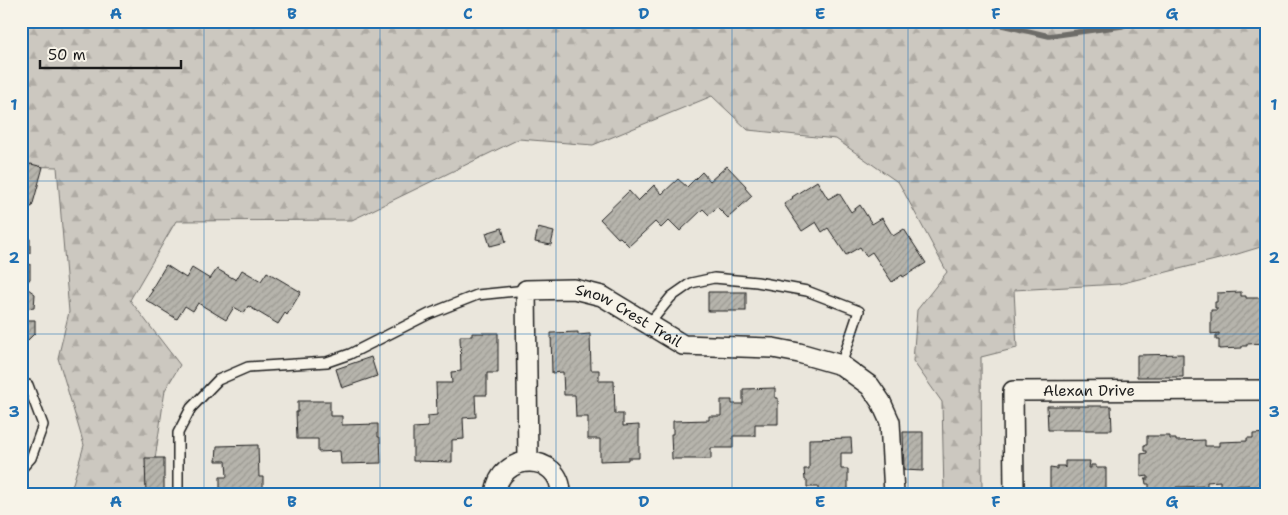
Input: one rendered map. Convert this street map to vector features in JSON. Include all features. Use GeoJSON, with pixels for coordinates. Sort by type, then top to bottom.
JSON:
{"type":"FeatureCollection","features":[{"type":"Feature","properties":{"kind":"street","name":"Snow Crest Trail"},"geometry":{"type":"LineString","coordinates":[[526,290],[574,289],[602,296],[683,345],[773,348],[841,365],[870,386],[882,402],[890,422],[894,494]]}},
{"type":"Feature","properties":{"kind":"street"},"geometry":{"type":"LineString","coordinates":[[526,290],[528,461]]}},
{"type":"Feature","properties":{"kind":"street","name":"Alexan Drive"},"geometry":{"type":"LineString","coordinates":[[1014,494],[1013,391],[1267,390]]}},
{"type":"Feature","properties":{"kind":"street"},"geometry":{"type":"LineString","coordinates":[[495,494],[496,486],[508,468],[528,461],[540,463],[550,469],[557,478],[561,494]]}},
{"type":"Feature","properties":{"kind":"lane"},"geometry":{"type":"LineString","coordinates":[[649,324],[671,297],[691,283],[714,278],[757,282],[807,291],[859,311],[841,365]]}},
{"type":"Feature","properties":{"kind":"lane"},"geometry":{"type":"LineString","coordinates":[[178,494],[178,432],[191,408],[218,380],[248,368],[327,362],[350,354],[429,314],[476,295],[526,290]]}},
{"type":"Feature","properties":{"kind":"lane"},"geometry":{"type":"LineString","coordinates":[[21,384],[28,385],[43,425],[31,458],[21,469]]}},
{"type":"Feature","properties":{"kind":"green space"},"geometry":{"type":"Polygon","coordinates":[[[21,21],[1267,21],[1267,245],[1119,284],[1014,290],[1017,348],[981,357],[982,494],[944,494],[942,402],[913,361],[917,310],[947,272],[899,183],[836,139],[748,130],[712,96],[593,145],[519,139],[352,220],[176,221],[130,300],[180,365],[165,390],[150,494],[70,494],[84,445],[58,358],[69,312],[57,167],[21,166],[21,21]]]}},
{"type":"Feature","properties":{"kind":"building"},"geometry":{"type":"Polygon","coordinates":[[[31,164],[43,167],[32,207],[25,207],[30,212],[23,220],[21,167],[31,164]]]}},
{"type":"Feature","properties":{"kind":"building"},"geometry":{"type":"Polygon","coordinates":[[[727,166],[746,186],[745,188],[752,196],[728,218],[717,207],[709,215],[703,209],[680,231],[669,220],[661,228],[655,222],[629,246],[620,237],[618,238],[600,219],[629,191],[638,201],[654,185],[662,194],[678,179],[687,187],[702,172],[710,181],[727,166]]]}},
{"type":"Feature","properties":{"kind":"building"},"geometry":{"type":"Polygon","coordinates":[[[817,181],[828,199],[839,193],[851,212],[860,205],[872,224],[882,218],[893,236],[904,229],[926,263],[892,282],[872,252],[866,256],[860,247],[846,255],[828,228],[822,232],[816,222],[802,231],[784,204],[817,181]]]}},
{"type":"Feature","properties":{"kind":"building"},"geometry":{"type":"Polygon","coordinates":[[[502,228],[506,242],[490,246],[486,233],[502,228]]]}},
{"type":"Feature","properties":{"kind":"building"},"geometry":{"type":"Polygon","coordinates":[[[538,228],[554,232],[551,245],[535,242],[538,228]]]}},
{"type":"Feature","properties":{"kind":"building"},"geometry":{"type":"Polygon","coordinates":[[[21,233],[30,239],[30,253],[22,253],[22,264],[30,264],[30,279],[24,286],[35,294],[34,308],[26,309],[26,320],[35,320],[35,333],[25,343],[21,343],[21,233]]]}},
{"type":"Feature","properties":{"kind":"building"},"geometry":{"type":"Polygon","coordinates":[[[166,265],[186,278],[192,268],[210,279],[217,269],[236,280],[242,270],[261,281],[267,272],[301,292],[287,315],[285,313],[278,324],[248,306],[244,313],[234,307],[226,320],[198,303],[193,311],[185,306],[177,319],[146,300],[166,265]]]}},
{"type":"Feature","properties":{"kind":"building"},"geometry":{"type":"Polygon","coordinates":[[[708,292],[746,292],[746,311],[708,311],[708,292]]]}},
{"type":"Feature","properties":{"kind":"building"},"geometry":{"type":"Polygon","coordinates":[[[1241,292],[1241,296],[1246,296],[1246,298],[1267,298],[1267,343],[1247,344],[1247,346],[1242,346],[1242,348],[1219,349],[1219,340],[1216,340],[1216,335],[1219,335],[1219,333],[1211,334],[1211,310],[1217,310],[1215,302],[1217,302],[1217,293],[1241,292]]]}},
{"type":"Feature","properties":{"kind":"building"},"geometry":{"type":"Polygon","coordinates":[[[578,332],[578,335],[590,334],[591,370],[599,370],[599,381],[614,381],[615,414],[623,414],[623,426],[639,425],[639,458],[600,461],[600,439],[588,439],[588,417],[576,417],[575,395],[564,395],[563,372],[552,373],[551,333],[578,332]]]}},
{"type":"Feature","properties":{"kind":"building"},"geometry":{"type":"Polygon","coordinates":[[[472,333],[498,333],[498,373],[487,373],[487,395],[475,395],[476,417],[463,418],[464,439],[452,440],[452,462],[413,461],[413,428],[428,427],[428,416],[437,415],[436,383],[452,383],[451,372],[461,371],[460,336],[472,336],[472,333]]]}},
{"type":"Feature","properties":{"kind":"building"},"geometry":{"type":"Polygon","coordinates":[[[1183,354],[1183,377],[1137,377],[1137,355],[1183,354]]]}},
{"type":"Feature","properties":{"kind":"building"},"geometry":{"type":"Polygon","coordinates":[[[371,357],[377,376],[342,388],[336,369],[371,357]]]}},
{"type":"Feature","properties":{"kind":"building"},"geometry":{"type":"Polygon","coordinates":[[[775,388],[775,398],[778,398],[778,424],[755,424],[755,436],[733,436],[733,448],[711,448],[711,459],[672,459],[671,434],[673,434],[673,421],[709,420],[709,416],[721,416],[721,400],[732,400],[732,404],[743,404],[743,389],[775,388]]]}},
{"type":"Feature","properties":{"kind":"building"},"geometry":{"type":"Polygon","coordinates":[[[298,401],[330,401],[330,416],[342,416],[342,425],[378,424],[381,463],[341,464],[340,451],[318,452],[318,439],[297,439],[296,412],[298,412],[298,401]]]}},
{"type":"Feature","properties":{"kind":"building"},"geometry":{"type":"Polygon","coordinates":[[[1047,406],[1111,406],[1112,430],[1048,430],[1047,406]]]}},
{"type":"Feature","properties":{"kind":"building"},"geometry":{"type":"Polygon","coordinates":[[[903,432],[923,432],[923,471],[904,470],[903,432]]]}},
{"type":"Feature","properties":{"kind":"building"},"geometry":{"type":"Polygon","coordinates":[[[1267,433],[1267,490],[1254,490],[1254,487],[1249,487],[1249,485],[1220,486],[1220,481],[1207,482],[1207,486],[1176,487],[1172,492],[1149,492],[1149,484],[1146,484],[1145,479],[1148,479],[1148,476],[1141,477],[1141,454],[1147,453],[1147,451],[1144,451],[1144,445],[1147,445],[1147,436],[1170,436],[1170,439],[1176,439],[1176,441],[1205,440],[1205,446],[1219,446],[1219,442],[1247,441],[1247,438],[1253,438],[1253,434],[1267,433]]]}},
{"type":"Feature","properties":{"kind":"building"},"geometry":{"type":"Polygon","coordinates":[[[851,438],[852,453],[841,453],[841,469],[848,469],[848,494],[818,494],[818,487],[807,487],[804,469],[809,469],[809,439],[851,438]]]}},
{"type":"Feature","properties":{"kind":"building"},"geometry":{"type":"Polygon","coordinates":[[[258,445],[259,477],[263,477],[261,494],[220,494],[220,477],[227,477],[226,461],[216,461],[217,446],[258,445]]]}},
{"type":"Feature","properties":{"kind":"building"},"geometry":{"type":"Polygon","coordinates":[[[145,458],[164,458],[164,494],[146,494],[145,458]]]}},
{"type":"Feature","properties":{"kind":"building"},"geometry":{"type":"Polygon","coordinates":[[[1065,461],[1090,461],[1089,468],[1091,468],[1091,465],[1096,465],[1096,468],[1106,468],[1106,489],[1103,489],[1103,494],[1054,494],[1054,490],[1050,490],[1050,468],[1057,469],[1057,466],[1064,466],[1065,468],[1065,461]]]}},
{"type":"Feature","properties":{"kind":"waterway"},"geometry":{"type":"LineString","coordinates":[[985,21],[1049,36],[1122,26],[1133,21]]}}]}
